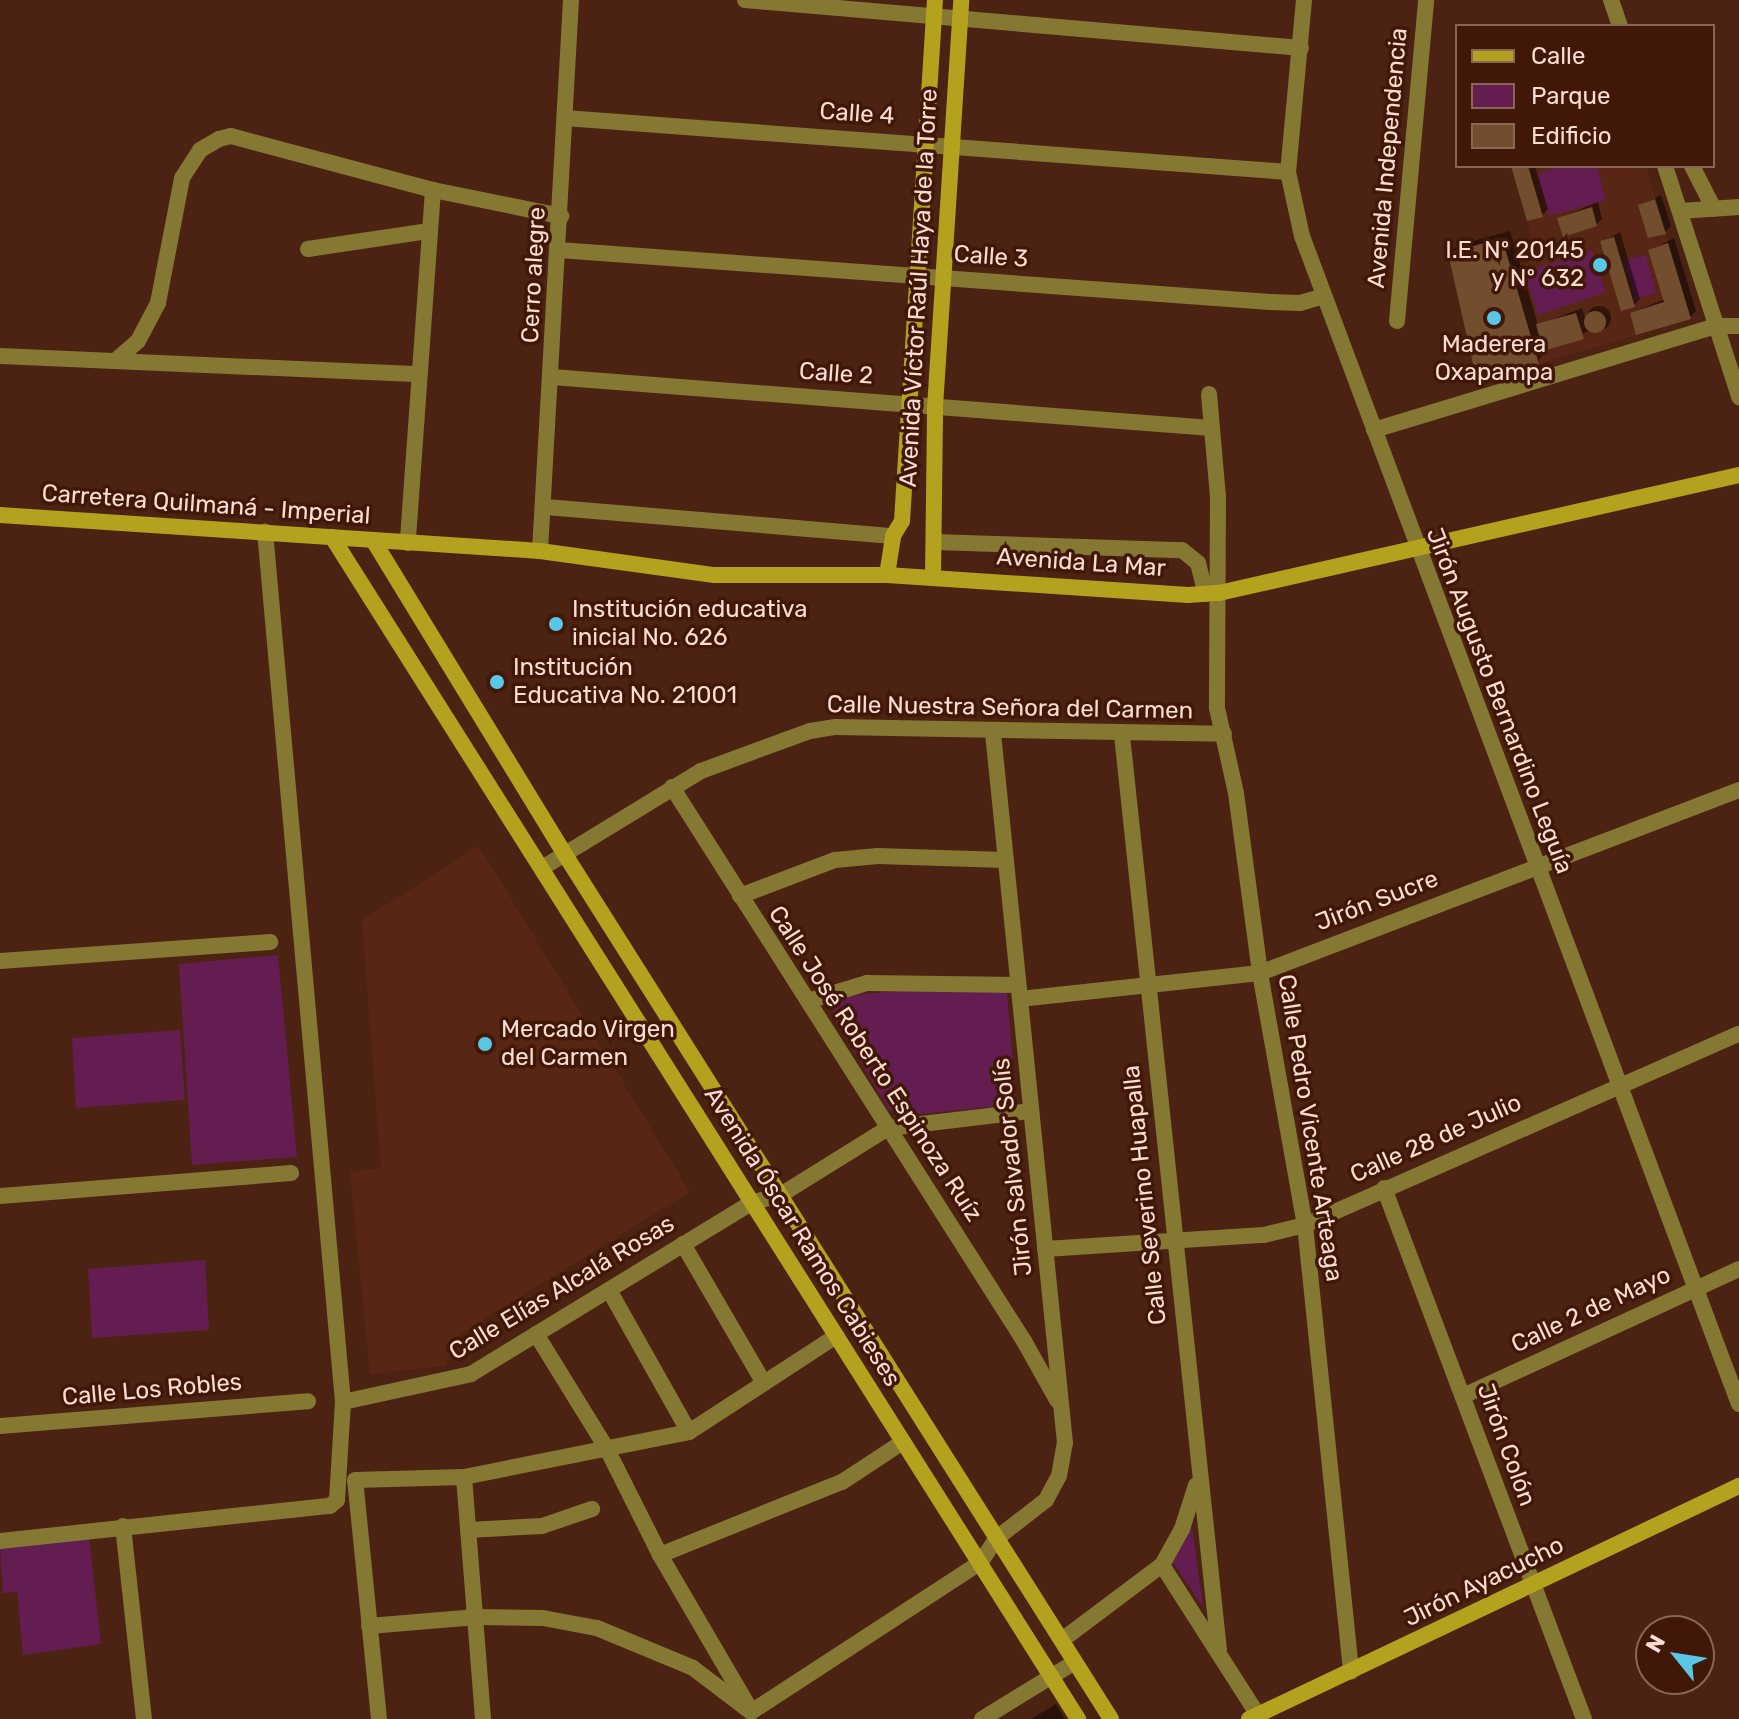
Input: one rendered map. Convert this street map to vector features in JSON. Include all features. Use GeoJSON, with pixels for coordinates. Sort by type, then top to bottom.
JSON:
{"type":"FeatureCollection","features":[{"type":"Feature","properties":{"kind":"street","name":"Cerro alegre"},"geometry":{"type":"LineString","coordinates":[[540,551],[546,507],[571,0]]}},
{"type":"Feature","properties":{"kind":"street"},"geometry":{"type":"LineString","coordinates":[[745,0],[934,8],[960,18],[1301,48]]}},
{"type":"Feature","properties":{"kind":"street","name":"Avenida Víctor Raúl Haya de la Torre"},"geometry":{"type":"LineString","coordinates":[[933,578],[936,542],[930,524],[935,407],[961,0]]}},
{"type":"Feature","properties":{"kind":"street","name":"Jirón Augusto Bernardino Leguía"},"geometry":{"type":"LineString","coordinates":[[1304,0],[1288,172],[1302,236],[1415,549],[1698,1287],[1739,1404]]}},
{"type":"Feature","properties":{"kind":"street","name":"Avenida Independencia"},"geometry":{"type":"LineString","coordinates":[[1397,321],[1426,0]]}},
{"type":"Feature","properties":{"kind":"street"},"geometry":{"type":"LineString","coordinates":[[1611,0],[1619,24]]}},
{"type":"Feature","properties":{"kind":"street","name":"Avenida Víctor Raúl Haya de la Torre"},"geometry":{"type":"LineString","coordinates":[[887,575],[893,536],[902,521],[934,8]]}},
{"type":"Feature","properties":{"kind":"street","name":"Calle 4"},"geometry":{"type":"LineString","coordinates":[[565,118],[1288,172]]}},
{"type":"Feature","properties":{"kind":"street"},"geometry":{"type":"LineString","coordinates":[[115,361],[138,341],[154,312],[182,178],[200,150],[219,139],[231,136],[433,190],[561,216]]}},
{"type":"Feature","properties":{"kind":"street"},"geometry":{"type":"LineString","coordinates":[[1666,168],[1739,397]]}},
{"type":"Feature","properties":{"kind":"street"},"geometry":{"type":"LineString","coordinates":[[1693,168],[1714,209]]}},
{"type":"Feature","properties":{"kind":"street"},"geometry":{"type":"LineString","coordinates":[[408,543],[433,190]]}},
{"type":"Feature","properties":{"kind":"street"},"geometry":{"type":"LineString","coordinates":[[1680,211],[1739,207]]}},
{"type":"Feature","properties":{"kind":"street"},"geometry":{"type":"LineString","coordinates":[[308,249],[428,231]]}},
{"type":"Feature","properties":{"kind":"street","name":"Calle 3"},"geometry":{"type":"LineString","coordinates":[[559,250],[1270,302],[1300,303],[1324,296]]}},
{"type":"Feature","properties":{"kind":"street"},"geometry":{"type":"LineString","coordinates":[[1374,430],[1716,326],[1739,326]]}},
{"type":"Feature","properties":{"kind":"street"},"geometry":{"type":"LineString","coordinates":[[0,356],[420,374]]}},
{"type":"Feature","properties":{"kind":"street","name":"Calle 2"},"geometry":{"type":"LineString","coordinates":[[552,377],[1211,428]]}},
{"type":"Feature","properties":{"kind":"street","name":"Calle Pedro Vicente Arteaga"},"geometry":{"type":"LineString","coordinates":[[1209,394],[1217,708],[1224,734],[1260,973],[1305,1225],[1351,1672]]}},
{"type":"Feature","properties":{"kind":"street","name":"Avenida La Mar"},"geometry":{"type":"LineString","coordinates":[[408,543],[540,551],[714,575],[887,575],[1212,594],[1739,475]]}},
{"type":"Feature","properties":{"kind":"street"},"geometry":{"type":"LineString","coordinates":[[546,507],[893,536]]}},
{"type":"Feature","properties":{"kind":"street","name":"Carretera Quilmaná - Imperial"},"geometry":{"type":"LineString","coordinates":[[0,515],[408,543]]}},
{"type":"Feature","properties":{"kind":"street"},"geometry":{"type":"LineString","coordinates":[[0,1541],[330,1506],[341,1479],[343,1402],[265,531]]}},
{"type":"Feature","properties":{"kind":"street","name":"Avenida Óscar Ramos Cabieses"},"geometry":{"type":"LineString","coordinates":[[332,537],[1078,1719]]}},
{"type":"Feature","properties":{"kind":"street","name":"Avenida Óscar Ramos Cabieses"},"geometry":{"type":"LineString","coordinates":[[373,540],[564,853],[1111,1719]]}},
{"type":"Feature","properties":{"kind":"street"},"geometry":{"type":"LineString","coordinates":[[936,542],[1182,550],[1198,563],[1212,594]]}},
{"type":"Feature","properties":{"kind":"street","name":"Calle Nuestra Señora del Carmen"},"geometry":{"type":"LineString","coordinates":[[542,868],[672,787],[732,756],[810,731],[836,727],[993,733],[1224,734]]}},
{"type":"Feature","properties":{"kind":"street","name":"Jirón Salvador Solís"},"geometry":{"type":"LineString","coordinates":[[980,1563],[997,1538],[1053,1489],[1065,1443],[993,733]]}},
{"type":"Feature","properties":{"kind":"street","name":"Calle Severino Huapalla"},"geometry":{"type":"LineString","coordinates":[[1122,735],[1173,1242],[1219,1650]]}},
{"type":"Feature","properties":{"kind":"street","name":"Calle José Roberto Espinoza Ruíz"},"geometry":{"type":"LineString","coordinates":[[672,787],[1024,1341],[1061,1409]]}},
{"type":"Feature","properties":{"kind":"street","name":"Jirón Sucre"},"geometry":{"type":"LineString","coordinates":[[808,1001],[867,983],[1019,992],[1149,987],[1260,973],[1535,865],[1739,790]]}},
{"type":"Feature","properties":{"kind":"street"},"geometry":{"type":"LineString","coordinates":[[740,896],[835,860],[878,856],[1006,860]]}},
{"type":"Feature","properties":{"kind":"street"},"geometry":{"type":"LineString","coordinates":[[0,961],[270,942]]}},
{"type":"Feature","properties":{"kind":"street","name":"Calle 28 de Julio"},"geometry":{"type":"LineString","coordinates":[[1045,1249],[1264,1235],[1305,1225],[1618,1083],[1739,1034]]}},
{"type":"Feature","properties":{"kind":"street"},"geometry":{"type":"LineString","coordinates":[[888,1128],[1031,1111]]}},
{"type":"Feature","properties":{"kind":"street","name":"Calle Elías Alcalá Rosas"},"geometry":{"type":"LineString","coordinates":[[343,1402],[459,1378],[751,1203],[782,1194],[888,1128]]}},
{"type":"Feature","properties":{"kind":"street"},"geometry":{"type":"LineString","coordinates":[[0,1196],[291,1173]]}},
{"type":"Feature","properties":{"kind":"street","name":"Jirón Colón"},"geometry":{"type":"LineString","coordinates":[[1384,1188],[1531,1586],[1584,1719]]}},
{"type":"Feature","properties":{"kind":"street"},"geometry":{"type":"LineString","coordinates":[[683,1244],[764,1383]]}},
{"type":"Feature","properties":{"kind":"street","name":"Calle 2 de Mayo"},"geometry":{"type":"LineString","coordinates":[[1463,1396],[1739,1269]]}},
{"type":"Feature","properties":{"kind":"street"},"geometry":{"type":"LineString","coordinates":[[609,1290],[689,1432]]}},
{"type":"Feature","properties":{"kind":"street"},"geometry":{"type":"LineString","coordinates":[[536,1334],[607,1449],[660,1555],[754,1715]]}},
{"type":"Feature","properties":{"kind":"street"},"geometry":{"type":"LineString","coordinates":[[379,1719],[355,1480],[464,1477],[689,1432],[836,1336]]}},
{"type":"Feature","properties":{"kind":"street","name":"Calle Los Robles"},"geometry":{"type":"LineString","coordinates":[[0,1426],[308,1401]]}},
{"type":"Feature","properties":{"kind":"street"},"geometry":{"type":"LineString","coordinates":[[660,1555],[842,1482],[903,1442]]}},
{"type":"Feature","properties":{"kind":"street"},"geometry":{"type":"LineString","coordinates":[[1062,1640],[1162,1565],[1190,1508],[1199,1472]]}},
{"type":"Feature","properties":{"kind":"street"},"geometry":{"type":"LineString","coordinates":[[464,1477],[483,1719]]}},
{"type":"Feature","properties":{"kind":"street","name":"Jirón Ayacucho"},"geometry":{"type":"LineString","coordinates":[[1254,1717],[1739,1486]]}},
{"type":"Feature","properties":{"kind":"street"},"geometry":{"type":"LineString","coordinates":[[468,1530],[542,1526],[592,1509]]}},
{"type":"Feature","properties":{"kind":"street"},"geometry":{"type":"LineString","coordinates":[[123,1526],[143,1719]]}},
{"type":"Feature","properties":{"kind":"street"},"geometry":{"type":"LineString","coordinates":[[754,1715],[980,1563]]}},
{"type":"Feature","properties":{"kind":"street"},"geometry":{"type":"LineString","coordinates":[[1162,1565],[1219,1650],[1254,1717]]}},
{"type":"Feature","properties":{"kind":"street"},"geometry":{"type":"LineString","coordinates":[[369,1626],[477,1617],[543,1618],[597,1628],[693,1668],[754,1715]]}},
{"type":"Feature","properties":{"kind":"street"},"geometry":{"type":"LineString","coordinates":[[982,1719],[1075,1662]]}},
{"type":"Feature","properties":{"kind":"shaded area","name":"I.E. Nº 20145 y Nº 632"},"geometry":{"type":"Polygon","coordinates":[[[1512,168],[1647,168],[1691,319],[1539,364],[1512,273],[1528,262],[1534,245],[1512,168]]]}},
{"type":"Feature","properties":{"kind":"shaded area","name":"Mercado Virgen del Carmen"},"geometry":{"type":"Polygon","coordinates":[[[479,846],[690,1192],[454,1338],[446,1366],[370,1374],[350,1172],[381,1168],[362,920],[479,846]]]}},
{"type":"Feature","properties":{"kind":"green space"},"geometry":{"type":"Polygon","coordinates":[[[1557,168],[1598,168],[1606,200],[1549,216],[1537,174],[1557,168]]]}},
{"type":"Feature","properties":{"kind":"green space"},"geometry":{"type":"Polygon","coordinates":[[[1592,250],[1606,292],[1538,315],[1524,272],[1592,250]]]}},
{"type":"Feature","properties":{"kind":"green space"},"geometry":{"type":"Polygon","coordinates":[[[1646,255],[1656,293],[1635,299],[1625,260],[1646,255]]]}},
{"type":"Feature","properties":{"kind":"green space"},"geometry":{"type":"Polygon","coordinates":[[[278,955],[297,1157],[192,1165],[179,964],[278,955]]]}},
{"type":"Feature","properties":{"kind":"green space"},"geometry":{"type":"Polygon","coordinates":[[[908,990],[1007,992],[1016,1104],[902,1116],[890,1111],[831,1014],[843,996],[908,990]]]}},
{"type":"Feature","properties":{"kind":"green space"},"geometry":{"type":"Polygon","coordinates":[[[180,1030],[185,1100],[76,1108],[72,1038],[180,1030]]]}},
{"type":"Feature","properties":{"kind":"green space"},"geometry":{"type":"Polygon","coordinates":[[[205,1260],[209,1330],[92,1338],[88,1269],[205,1260]]]}},
{"type":"Feature","properties":{"kind":"green space"},"geometry":{"type":"Polygon","coordinates":[[[1192,1527],[1203,1607],[1173,1563],[1192,1527]]]}},
{"type":"Feature","properties":{"kind":"green space"},"geometry":{"type":"Polygon","coordinates":[[[89,1537],[101,1644],[23,1655],[17,1592],[3,1593],[0,1547],[89,1537]]]}},
{"type":"Feature","properties":{"kind":"building"},"geometry":{"type":"Polygon","coordinates":[[[1512,168],[1529,168],[1543,217],[1527,221],[1512,168]]]}},
{"type":"Feature","properties":{"kind":"building"},"geometry":{"type":"Polygon","coordinates":[[[1655,199],[1666,234],[1648,238],[1638,205],[1655,199]]]}},
{"type":"Feature","properties":{"kind":"building"},"geometry":{"type":"Polygon","coordinates":[[[1592,207],[1597,226],[1563,237],[1557,218],[1592,207]]]}},
{"type":"Feature","properties":{"kind":"building"},"geometry":{"type":"Polygon","coordinates":[[[1614,237],[1635,307],[1621,311],[1600,241],[1614,237]]]}},
{"type":"Feature","properties":{"kind":"building","name":"Maderera Oxapampa"},"geometry":{"type":"Polygon","coordinates":[[[1502,238],[1539,364],[1477,382],[1448,253],[1502,238]]]}},
{"type":"Feature","properties":{"kind":"building"},"geometry":{"type":"Polygon","coordinates":[[[1668,243],[1691,319],[1636,335],[1630,313],[1664,302],[1648,250],[1668,243]]]}},
{"type":"Feature","properties":{"kind":"building"},"geometry":{"type":"Polygon","coordinates":[[[1595,311],[1603,314],[1606,322],[1603,330],[1595,333],[1587,330],[1584,322],[1587,314],[1595,311]]]}},
{"type":"Feature","properties":{"kind":"building"},"geometry":{"type":"Polygon","coordinates":[[[1576,313],[1584,339],[1543,351],[1536,324],[1576,313]]]}},
{"type":"Feature","properties":{"kind":"place","name":"I.E. Nº 20145 y Nº 632"},"geometry":{"type":"Point","coordinates":[1600,265]}},
{"type":"Feature","properties":{"kind":"place","name":"Maderera Oxapampa"},"geometry":{"type":"Point","coordinates":[1494,318]}},
{"type":"Feature","properties":{"kind":"place","name":"Institución educativa inicial No. 626"},"geometry":{"type":"Point","coordinates":[556,624]}},
{"type":"Feature","properties":{"kind":"place","name":"Institución Educativa No. 21001"},"geometry":{"type":"Point","coordinates":[497,682]}},
{"type":"Feature","properties":{"kind":"place","name":"Mercado Virgen del Carmen"},"geometry":{"type":"Point","coordinates":[485,1044]}}]}
